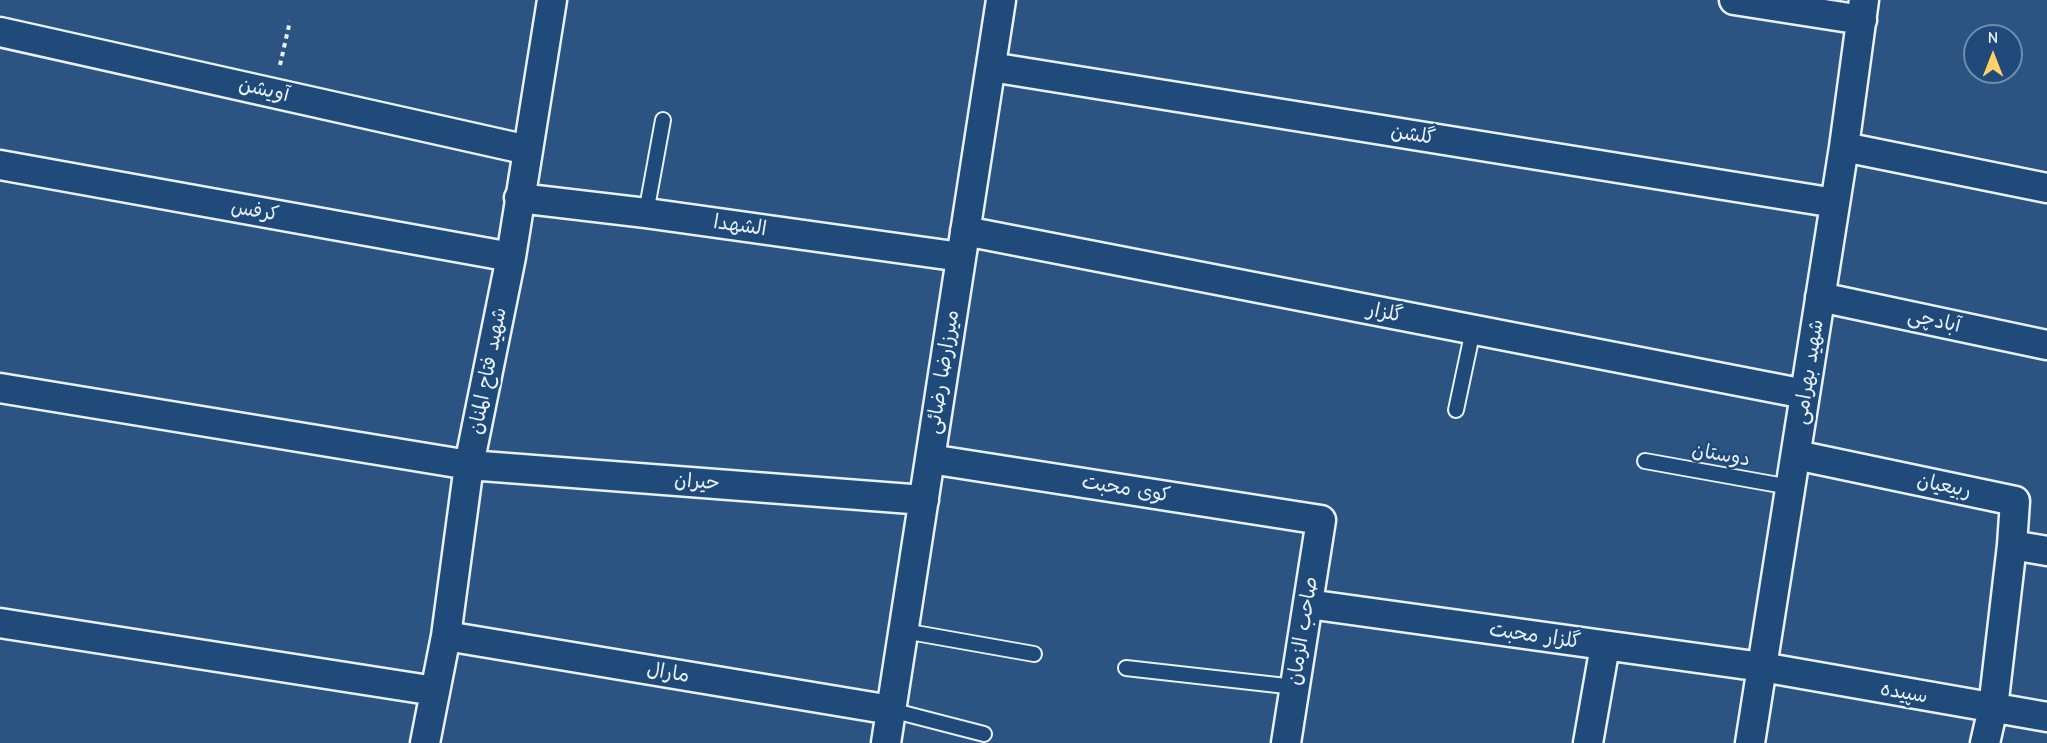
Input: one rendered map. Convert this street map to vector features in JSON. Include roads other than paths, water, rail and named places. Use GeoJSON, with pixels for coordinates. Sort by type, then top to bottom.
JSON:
{"type":"FeatureCollection","features":[{"type":"Feature","properties":{"kind":"street","name":"شهید فتاح المنان"},"geometry":{"type":"LineString","coordinates":[[425,743],[446,636],[469,465],[511,256],[552,0]]}},
{"type":"Feature","properties":{"kind":"street","name":"میرزارضا رضائی"},"geometry":{"type":"LineString","coordinates":[[886,743],[1001,0]]}},
{"type":"Feature","properties":{"kind":"street"},"geometry":{"type":"LineString","coordinates":[[1734,0],[1863,10]]}},
{"type":"Feature","properties":{"kind":"street","name":"شهید بهرامی"},"geometry":{"type":"LineString","coordinates":[[1750,743],[1844,147],[1863,10]]}},
{"type":"Feature","properties":{"kind":"street","name":"آویشن"},"geometry":{"type":"LineString","coordinates":[[0,32],[528,150]]}},
{"type":"Feature","properties":{"kind":"street","name":"گلشن"},"geometry":{"type":"LineString","coordinates":[[991,67],[1835,203]]}},
{"type":"Feature","properties":{"kind":"street"},"geometry":{"type":"LineString","coordinates":[[1844,147],[2047,188]]}},
{"type":"Feature","properties":{"kind":"street","name":"کرفس"},"geometry":{"type":"LineString","coordinates":[[0,165],[511,256]]}},
{"type":"Feature","properties":{"kind":"street","name":"الشهدا"},"geometry":{"type":"LineString","coordinates":[[519,198],[646,213],[963,244]]}},
{"type":"Feature","properties":{"kind":"street","name":"گلزار"},"geometry":{"type":"LineString","coordinates":[[963,244],[1473,330],[1805,394]]}},
{"type":"Feature","properties":{"kind":"street","name":"آبادچی"},"geometry":{"type":"LineString","coordinates":[[1820,297],[2047,345]]}},
{"type":"Feature","properties":{"kind":"street","name":"حیران"},"geometry":{"type":"LineString","coordinates":[[0,388],[469,465],[924,500]]}},
{"type":"Feature","properties":{"kind":"street","name":"ربیعیان"},"geometry":{"type":"LineString","coordinates":[[1796,454],[2014,501],[2012,545]]}},
{"type":"Feature","properties":{"kind":"street","name":"کوی محبت"},"geometry":{"type":"LineString","coordinates":[[930,459],[1321,520]]}},
{"type":"Feature","properties":{"kind":"street","name":"صاحب الزمان"},"geometry":{"type":"LineString","coordinates":[[1286,743],[1321,520]]}},
{"type":"Feature","properties":{"kind":"street"},"geometry":{"type":"LineString","coordinates":[[1985,743],[1993,708],[2012,545],[2047,551]]}},
{"type":"Feature","properties":{"kind":"street","name":"گلزار محبت"},"geometry":{"type":"LineString","coordinates":[[1308,604],[1762,667]]}},
{"type":"Feature","properties":{"kind":"street"},"geometry":{"type":"LineString","coordinates":[[0,624],[435,691]]}},
{"type":"Feature","properties":{"kind":"street","name":"مارال"},"geometry":{"type":"LineString","coordinates":[[446,636],[891,710]]}},
{"type":"Feature","properties":{"kind":"street"},"geometry":{"type":"LineString","coordinates":[[1588,743],[1605,645]]}},
{"type":"Feature","properties":{"kind":"street","name":"سپیده"},"geometry":{"type":"LineString","coordinates":[[1762,667],[2047,717]]}},
{"type":"Feature","properties":{"kind":"lane"},"geometry":{"type":"LineString","coordinates":[[646,213],[663,120]]}},
{"type":"Feature","properties":{"kind":"lane"},"geometry":{"type":"LineString","coordinates":[[1456,410],[1473,330]]}},
{"type":"Feature","properties":{"kind":"lane","name":"دوستان"},"geometry":{"type":"LineString","coordinates":[[1645,461],[1790,488]]}},
{"type":"Feature","properties":{"kind":"lane"},"geometry":{"type":"LineString","coordinates":[[904,631],[1034,654]]}},
{"type":"Feature","properties":{"kind":"lane"},"geometry":{"type":"LineString","coordinates":[[1126,668],[1295,687]]}},
{"type":"Feature","properties":{"kind":"lane"},"geometry":{"type":"LineString","coordinates":[[891,710],[984,734]]}}]}
